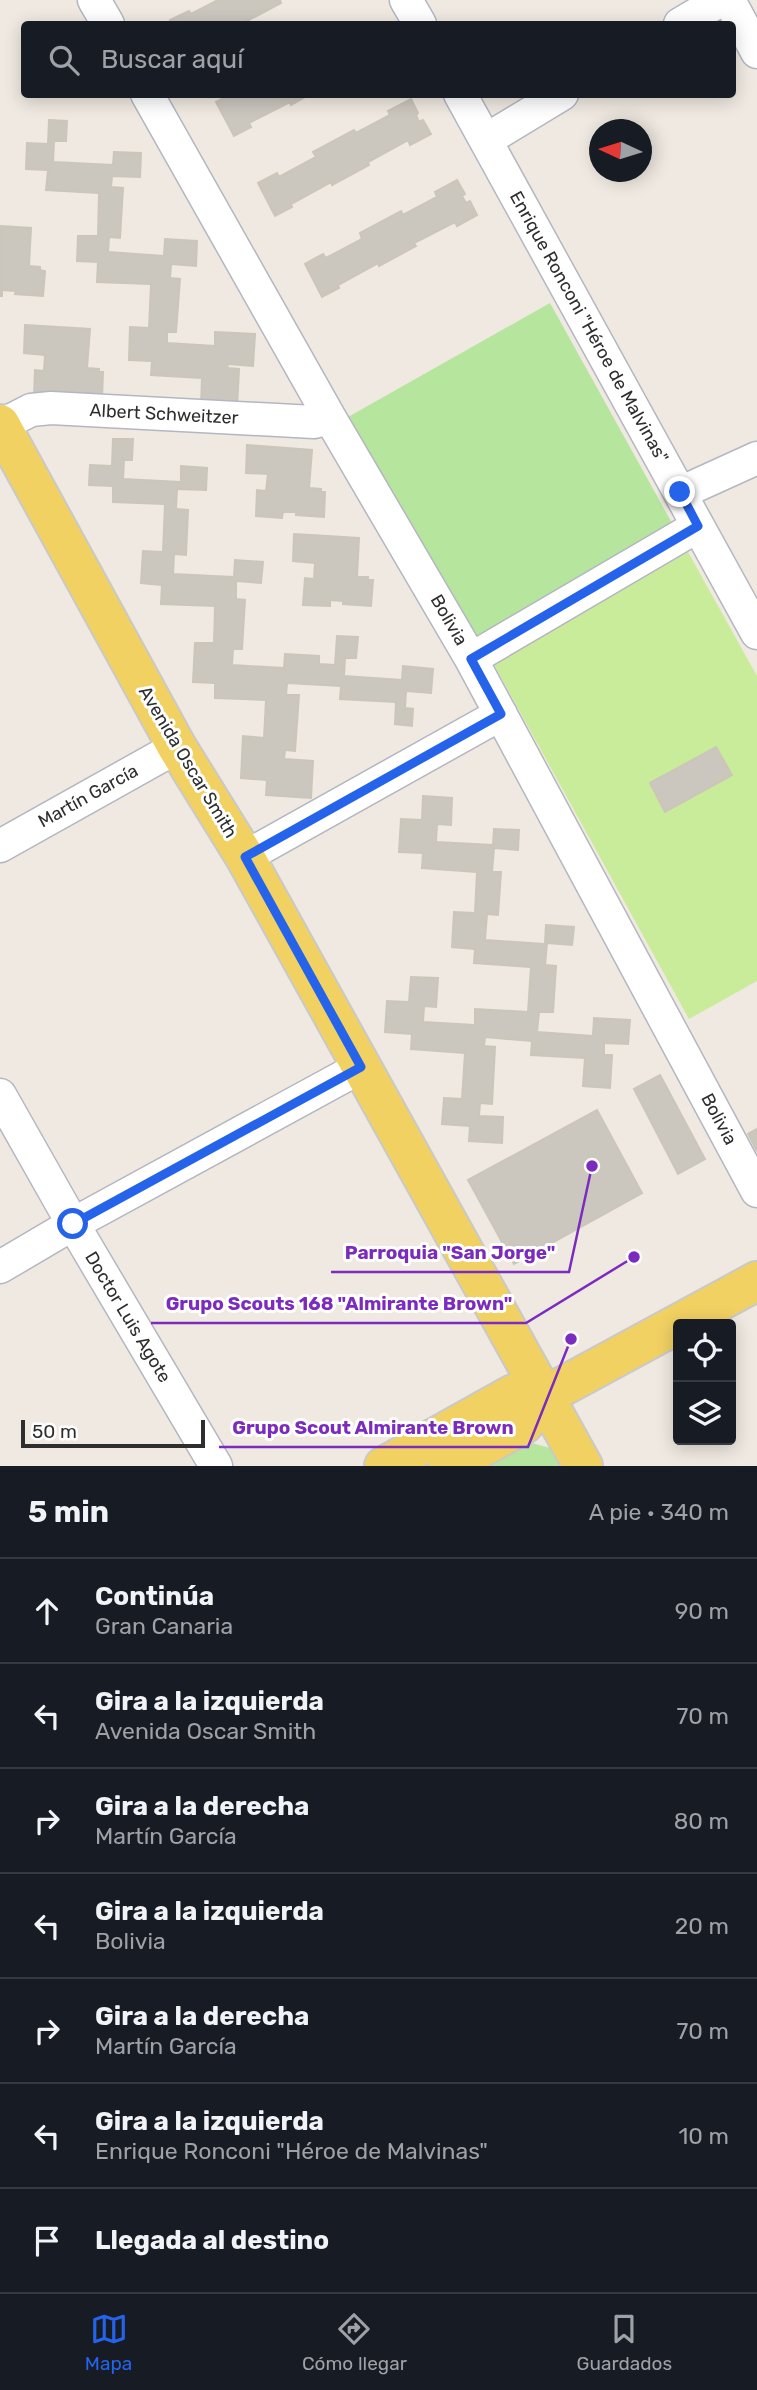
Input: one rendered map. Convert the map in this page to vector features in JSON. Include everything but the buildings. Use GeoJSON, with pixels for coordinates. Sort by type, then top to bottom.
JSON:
{"type":"FeatureCollection","features":[{"type":"Feature","properties":{"kind":"main road","name":"Avenida Oscar Smith"},"geometry":{"type":"LineString","coordinates":[[0,425],[177,747],[245,857],[583,1466]]}},
{"type":"Feature","properties":{"kind":"main road"},"geometry":{"type":"LineString","coordinates":[[448,1466],[524,1424],[543,1397],[757,1281]]}},
{"type":"Feature","properties":{"kind":"main road"},"geometry":{"type":"LineString","coordinates":[[384,1466],[513,1394],[543,1397]]}},
{"type":"Feature","properties":{"kind":"street"},"geometry":{"type":"LineString","coordinates":[[94,0],[106,21]]}},
{"type":"Feature","properties":{"kind":"street"},"geometry":{"type":"LineString","coordinates":[[406,0],[418,21]]}},
{"type":"Feature","properties":{"kind":"street"},"geometry":{"type":"LineString","coordinates":[[685,21],[721,0]]}},
{"type":"Feature","properties":{"kind":"street"},"geometry":{"type":"LineString","coordinates":[[729,0],[757,52]]}},
{"type":"Feature","properties":{"kind":"street","name":"Bolivia"},"geometry":{"type":"LineString","coordinates":[[149,98],[330,418],[471,659],[757,1191]]}},
{"type":"Feature","properties":{"kind":"street","name":"Enrique Ronconi \"Héroe de Malvinas\""},"geometry":{"type":"LineString","coordinates":[[462,98],[757,633]]}},
{"type":"Feature","properties":{"kind":"street"},"geometry":{"type":"LineString","coordinates":[[486,139],[555,98]]}},
{"type":"Feature","properties":{"kind":"street","name":"Albert Schweitzer"},"geometry":{"type":"LineString","coordinates":[[0,425],[31,410],[51,408],[314,422],[330,418]]}},
{"type":"Feature","properties":{"kind":"street"},"geometry":{"type":"LineString","coordinates":[[680,492],[757,458]]}},
{"type":"Feature","properties":{"kind":"street"},"geometry":{"type":"LineString","coordinates":[[471,659],[698,526]]}},
{"type":"Feature","properties":{"kind":"street"},"geometry":{"type":"LineString","coordinates":[[245,857],[501,714]]}},
{"type":"Feature","properties":{"kind":"street","name":"Martín García"},"geometry":{"type":"LineString","coordinates":[[0,846],[177,747]]}},
{"type":"Feature","properties":{"kind":"street"},"geometry":{"type":"LineString","coordinates":[[0,1266],[361,1067]]}},
{"type":"Feature","properties":{"kind":"street","name":"Doctor Luis Agote"},"geometry":{"type":"LineString","coordinates":[[0,1095],[216,1466]]}},
{"type":"Feature","properties":{"kind":"green space"},"geometry":{"type":"Polygon","coordinates":[[[550,303],[688,552],[492,661],[348,417],[550,303]]]}},
{"type":"Feature","properties":{"kind":"green space"},"geometry":{"type":"Polygon","coordinates":[[[688,552],[757,676],[757,981],[689,1019],[492,661],[688,552]]]}},
{"type":"Feature","properties":{"kind":"green space"},"geometry":{"type":"Polygon","coordinates":[[[525,1441],[557,1450],[566,1466],[483,1466],[525,1441]]]}},
{"type":"Feature","properties":{"kind":"place","name":"Parroquia \"San Jorge\""},"geometry":{"type":"Point","coordinates":[592,1166]}},
{"type":"Feature","properties":{"kind":"place","name":"Grupo Scouts 168 \"Almirante Brown\""},"geometry":{"type":"Point","coordinates":[634,1257]}},
{"type":"Feature","properties":{"kind":"place","name":"Grupo Scout Almirante Brown"},"geometry":{"type":"Point","coordinates":[571,1339]}},
{"type":"Feature","properties":{"kind":"route"},"geometry":{"type":"LineString","coordinates":[[73,1224],[361,1067],[245,857],[501,714],[471,659],[698,526],[680,492]]}}]}
